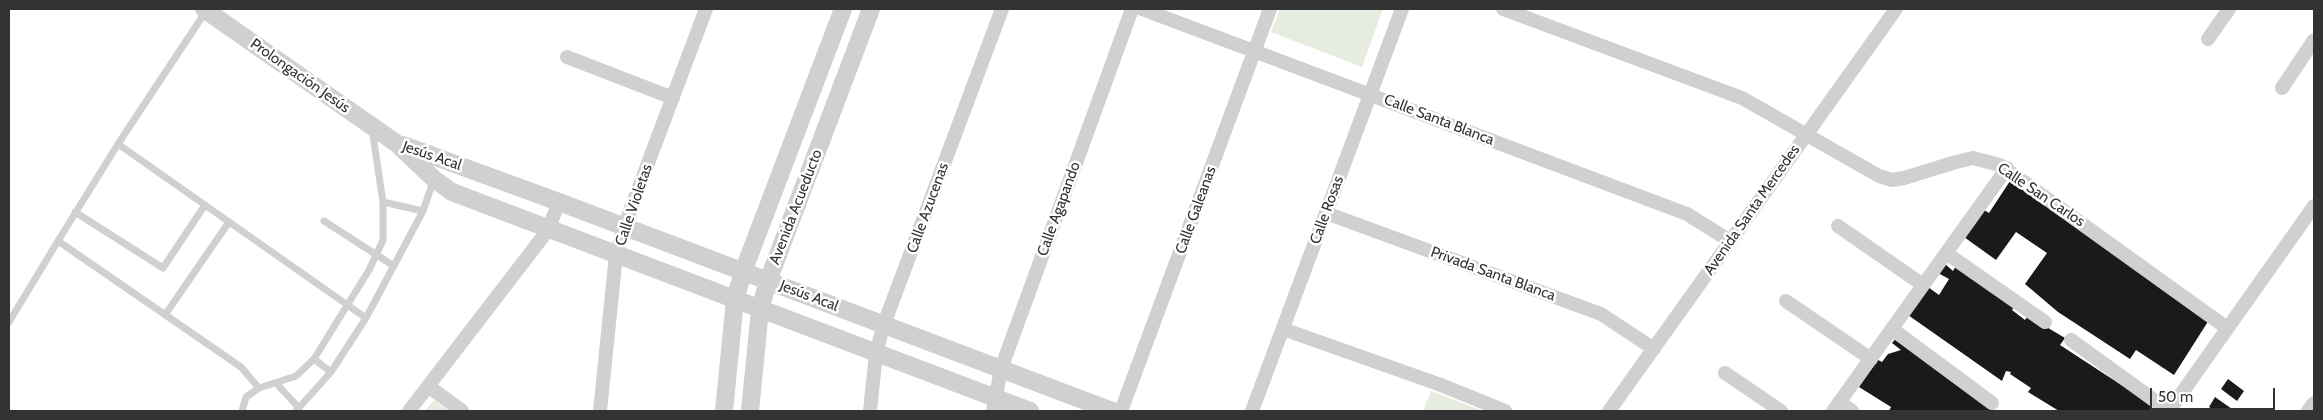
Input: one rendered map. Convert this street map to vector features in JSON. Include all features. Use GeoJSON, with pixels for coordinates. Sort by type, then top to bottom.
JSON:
{"type":"FeatureCollection","features":[{"type":"Feature","properties":{"kind":"street","name":"Calle Violetas"},"geometry":{"type":"LineString","coordinates":[[600,411],[616,256],[624,227],[706,9]]}},
{"type":"Feature","properties":{"kind":"street","name":"Avenida Acueducto"},"geometry":{"type":"LineString","coordinates":[[724,411],[735,300],[743,272],[843,9]]}},
{"type":"Feature","properties":{"kind":"street","name":"Avenida Acueducto"},"geometry":{"type":"LineString","coordinates":[[750,411],[760,310],[768,281],[871,9]]}},
{"type":"Feature","properties":{"kind":"street","name":"Calle Azucenas"},"geometry":{"type":"LineString","coordinates":[[870,411],[876,353],[884,324],[1002,9]]}},
{"type":"Feature","properties":{"kind":"street","name":"Calle Agapando"},"geometry":{"type":"LineString","coordinates":[[994,405],[1002,369],[1132,9]]}},
{"type":"Feature","properties":{"kind":"street","name":"Calle Santa Blanca"},"geometry":{"type":"LineString","coordinates":[[1142,9],[1687,214],[1730,241]]}},
{"type":"Feature","properties":{"kind":"street","name":"Calle Galeanas"},"geometry":{"type":"LineString","coordinates":[[1121,411],[1270,9]]}},
{"type":"Feature","properties":{"kind":"street","name":"Calle Rosas"},"geometry":{"type":"LineString","coordinates":[[1252,411],[1402,9]]}},
{"type":"Feature","properties":{"kind":"street","name":"Calle San Carlos"},"geometry":{"type":"LineString","coordinates":[[1504,9],[1535,14],[1742,98],[1879,176],[1892,180],[1904,178],[1973,158],[1986,160],[2007,168],[2227,328]]}},
{"type":"Feature","properties":{"kind":"street","name":"Avenida Santa Mercedes"},"geometry":{"type":"LineString","coordinates":[[1609,411],[1896,9]]}},
{"type":"Feature","properties":{"kind":"street"},"geometry":{"type":"LineString","coordinates":[[2208,39],[2229,9]]}},
{"type":"Feature","properties":{"kind":"street","name":"Prolongación Jesús"},"geometry":{"type":"LineString","coordinates":[[205,10],[396,143]]}},
{"type":"Feature","properties":{"kind":"street"},"geometry":{"type":"LineString","coordinates":[[2282,88],[2314,40]]}},
{"type":"Feature","properties":{"kind":"street"},"geometry":{"type":"LineString","coordinates":[[567,57],[672,98]]}},
{"type":"Feature","properties":{"kind":"street","name":"Jesús Acal"},"geometry":{"type":"LineString","coordinates":[[396,143],[559,202],[1112,411]]}},
{"type":"Feature","properties":{"kind":"street","name":"Jesús Acal"},"geometry":{"type":"LineString","coordinates":[[396,143],[434,180],[452,192],[470,200],[876,353],[994,405],[1030,411]]}},
{"type":"Feature","properties":{"kind":"street"},"geometry":{"type":"LineString","coordinates":[[1852,411],[1836,407],[2007,168]]}},
{"type":"Feature","properties":{"kind":"street"},"geometry":{"type":"LineString","coordinates":[[409,411],[548,230],[559,202]]}},
{"type":"Feature","properties":{"kind":"street"},"geometry":{"type":"LineString","coordinates":[[2071,340],[2169,411],[2314,206]]}},
{"type":"Feature","properties":{"kind":"street","name":"Privada Santa Blanca"},"geometry":{"type":"LineString","coordinates":[[1326,213],[1601,314],[1654,348]]}},
{"type":"Feature","properties":{"kind":"street"},"geometry":{"type":"LineString","coordinates":[[1838,226],[1923,285]]}},
{"type":"Feature","properties":{"kind":"street"},"geometry":{"type":"LineString","coordinates":[[1946,253],[2045,322]]}},
{"type":"Feature","properties":{"kind":"street"},"geometry":{"type":"LineString","coordinates":[[1786,301],[1870,359]]}},
{"type":"Feature","properties":{"kind":"street"},"geometry":{"type":"LineString","coordinates":[[1283,329],[1441,385],[1506,411]]}},
{"type":"Feature","properties":{"kind":"street"},"geometry":{"type":"LineString","coordinates":[[1892,329],[1992,402]]}},
{"type":"Feature","properties":{"kind":"street"},"geometry":{"type":"LineString","coordinates":[[1725,373],[1781,411]]}},
{"type":"Feature","properties":{"kind":"street"},"geometry":{"type":"LineString","coordinates":[[428,386],[462,411]]}},
{"type":"Feature","properties":{"kind":"street"},"geometry":{"type":"LineString","coordinates":[[2308,411],[2314,402]]}},
{"type":"Feature","properties":{"kind":"lane"},"geometry":{"type":"LineString","coordinates":[[9,322],[118,144],[205,10]]}},
{"type":"Feature","properties":{"kind":"lane"},"geometry":{"type":"LineString","coordinates":[[242,411],[246,397],[259,388],[296,376],[314,358],[347,305],[383,240],[383,202],[371,125]]}},
{"type":"Feature","properties":{"kind":"lane"},"geometry":{"type":"LineString","coordinates":[[118,144],[366,318]]}},
{"type":"Feature","properties":{"kind":"lane"},"geometry":{"type":"LineString","coordinates":[[276,383],[297,410],[331,372],[366,318],[394,266],[423,211],[434,180]]}},
{"type":"Feature","properties":{"kind":"lane"},"geometry":{"type":"LineString","coordinates":[[383,202],[423,211]]}},
{"type":"Feature","properties":{"kind":"lane"},"geometry":{"type":"LineString","coordinates":[[76,212],[164,268],[206,205]]}},
{"type":"Feature","properties":{"kind":"lane"},"geometry":{"type":"LineString","coordinates":[[324,221],[394,266]]}},
{"type":"Feature","properties":{"kind":"lane"},"geometry":{"type":"LineString","coordinates":[[165,315],[229,222]]}},
{"type":"Feature","properties":{"kind":"lane"},"geometry":{"type":"LineString","coordinates":[[58,242],[241,367],[259,388]]}},
{"type":"Feature","properties":{"kind":"lane"},"geometry":{"type":"LineString","coordinates":[[314,358],[331,372]]}},
{"type":"Feature","properties":{"kind":"shaded area"},"geometry":{"type":"Polygon","coordinates":[[[1280,9],[1383,9],[1362,67],[1271,32],[1280,9]]]}},
{"type":"Feature","properties":{"kind":"shaded area"},"geometry":{"type":"Polygon","coordinates":[[[1431,391],[1483,411],[1423,411],[1431,391]]]}},
{"type":"Feature","properties":{"kind":"shaded area"},"geometry":{"type":"Polygon","coordinates":[[[434,400],[449,411],[425,411],[434,400]]]}},
{"type":"Feature","properties":{"kind":"building"},"geometry":{"type":"Polygon","coordinates":[[[2010,181],[2209,320],[2174,375],[2136,350],[2130,359],[2058,312],[2025,284],[2047,253],[2016,232],[1996,260],[1964,237],[1984,210],[1989,213],[2010,181]]]}},
{"type":"Feature","properties":{"kind":"building"},"geometry":{"type":"Polygon","coordinates":[[[1945,264],[1953,271],[1957,264],[2015,305],[2012,310],[2025,320],[2028,316],[2065,338],[2060,345],[2152,405],[2149,411],[2059,411],[2028,392],[2031,388],[2010,374],[2011,372],[2006,371],[2002,381],[1908,315],[1928,287],[1939,295],[1949,279],[1938,273],[1945,264]]]}},
{"type":"Feature","properties":{"kind":"building"},"geometry":{"type":"Polygon","coordinates":[[[1897,337],[1947,378],[1995,411],[1889,411],[1891,407],[1859,387],[1878,360],[1882,362],[1888,354],[1901,350],[1892,343],[1897,337]]]}},
{"type":"Feature","properties":{"kind":"building"},"geometry":{"type":"Polygon","coordinates":[[[2228,379],[2244,391],[2237,401],[2221,389],[2228,379]]]}},
{"type":"Feature","properties":{"kind":"building"},"geometry":{"type":"Polygon","coordinates":[[[2215,397],[2232,409],[2230,411],[2215,411],[2209,407],[2215,397]]]}}]}
